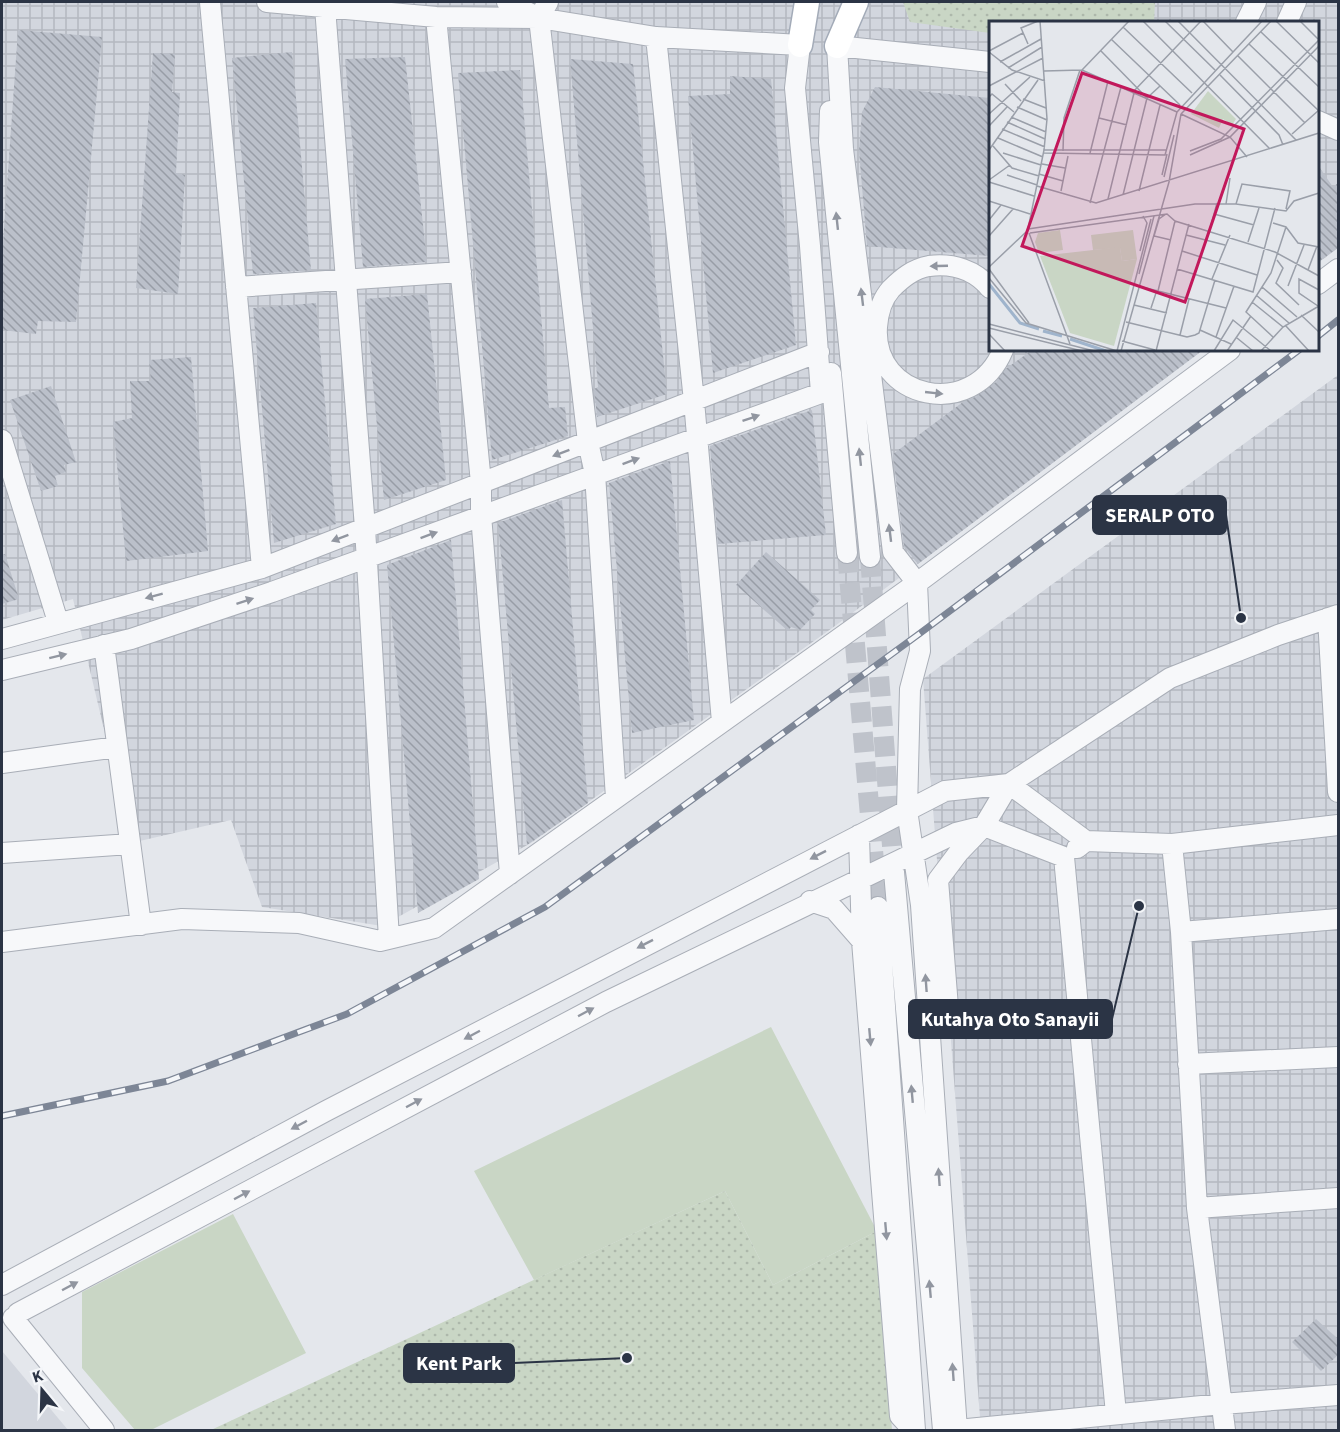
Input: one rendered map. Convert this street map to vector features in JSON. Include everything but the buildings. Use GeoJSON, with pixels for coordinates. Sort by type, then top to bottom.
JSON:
{"type":"FeatureCollection","features":[{"type":"Feature","properties":{"kind":"main road"},"geometry":{"type":"LineString","coordinates":[[800,45],[807,2]]}},
{"type":"Feature","properties":{"kind":"main road"},"geometry":{"type":"LineString","coordinates":[[837,46],[856,2]]}},
{"type":"Feature","properties":{"kind":"street"},"geometry":{"type":"LineString","coordinates":[[210,2],[262,568]]}},
{"type":"Feature","properties":{"kind":"street"},"geometry":{"type":"LineString","coordinates":[[267,2],[428,11],[544,10]]}},
{"type":"Feature","properties":{"kind":"street"},"geometry":{"type":"LineString","coordinates":[[507,2],[656,37],[800,45]]}},
{"type":"Feature","properties":{"kind":"street"},"geometry":{"type":"LineString","coordinates":[[1246,21],[1256,2]]}},
{"type":"Feature","properties":{"kind":"street"},"geometry":{"type":"LineString","coordinates":[[1287,21],[1296,2]]}},
{"type":"Feature","properties":{"kind":"street"},"geometry":{"type":"LineString","coordinates":[[325,7],[365,528],[389,939]]}},
{"type":"Feature","properties":{"kind":"street"},"geometry":{"type":"LineString","coordinates":[[544,10],[588,442],[595,474],[616,798]]}},
{"type":"Feature","properties":{"kind":"street"},"geometry":{"type":"LineString","coordinates":[[428,11],[461,272],[481,483],[481,515],[510,874]]}},
{"type":"Feature","properties":{"kind":"street"},"geometry":{"type":"LineString","coordinates":[[656,37],[694,402],[722,722]]}},
{"type":"Feature","properties":{"kind":"street"},"geometry":{"type":"LineString","coordinates":[[2,670],[131,639],[272,592],[821,393],[795,88],[800,45]]}},
{"type":"Feature","properties":{"kind":"street"},"geometry":{"type":"LineString","coordinates":[[800,45],[847,553]]}},
{"type":"Feature","properties":{"kind":"street"},"geometry":{"type":"LineString","coordinates":[[837,46],[989,62]]}},
{"type":"Feature","properties":{"kind":"street"},"geometry":{"type":"LineString","coordinates":[[837,46],[832,84],[829,142],[870,557]]}},
{"type":"Feature","properties":{"kind":"street"},"geometry":{"type":"LineString","coordinates":[[837,46],[843,149],[893,552],[916,583],[921,651],[910,690],[907,810],[921,917],[957,1430],[1108,1420],[1222,1404],[1338,1395]]}},
{"type":"Feature","properties":{"kind":"street"},"geometry":{"type":"LineString","coordinates":[[1319,122],[1338,130]]}},
{"type":"Feature","properties":{"kind":"street"},"geometry":{"type":"LineString","coordinates":[[989,287],[983,280],[964,269],[943,264],[921,268],[901,278],[886,294],[878,314],[876,336],[882,358],[895,376],[912,388],[934,394],[956,393],[976,385],[993,370],[1002,351]]}},
{"type":"Feature","properties":{"kind":"street"},"geometry":{"type":"LineString","coordinates":[[1319,283],[1338,269]]}},
{"type":"Feature","properties":{"kind":"street"},"geometry":{"type":"LineString","coordinates":[[236,287],[461,272]]}},
{"type":"Feature","properties":{"kind":"street"},"geometry":{"type":"LineString","coordinates":[[2,942],[182,919],[299,923],[380,941],[434,928],[916,583],[1229,351]]}},
{"type":"Feature","properties":{"kind":"street"},"geometry":{"type":"LineString","coordinates":[[2,639],[262,568],[819,352]]}},
{"type":"Feature","properties":{"kind":"street"},"geometry":{"type":"LineString","coordinates":[[2,440],[58,622]]}},
{"type":"Feature","properties":{"kind":"street"},"geometry":{"type":"LineString","coordinates":[[1079,1011],[949,1020],[938,880],[959,852],[984,826],[1009,784],[1170,678],[1278,634],[1333,617],[1338,792]]}},
{"type":"Feature","properties":{"kind":"street"},"geometry":{"type":"LineString","coordinates":[[104,645],[141,925]]}},
{"type":"Feature","properties":{"kind":"street"},"geometry":{"type":"LineString","coordinates":[[2,763],[117,747]]}},
{"type":"Feature","properties":{"kind":"street"},"geometry":{"type":"LineString","coordinates":[[2,1286],[326,1111],[945,791],[1009,784],[1086,842]]}},
{"type":"Feature","properties":{"kind":"street"},"geometry":{"type":"LineString","coordinates":[[1064,856],[1086,842],[1172,844],[1338,825]]}},
{"type":"Feature","properties":{"kind":"street"},"geometry":{"type":"LineString","coordinates":[[11,1317],[606,1002],[956,832],[984,826],[1064,856]]}},
{"type":"Feature","properties":{"kind":"street"},"geometry":{"type":"LineString","coordinates":[[859,835],[862,941],[900,1416],[914,1431]]}},
{"type":"Feature","properties":{"kind":"street"},"geometry":{"type":"LineString","coordinates":[[2,853],[130,844]]}},
{"type":"Feature","properties":{"kind":"street"},"geometry":{"type":"LineString","coordinates":[[1172,844],[1181,932],[1197,1208],[1225,1431]]}},
{"type":"Feature","properties":{"kind":"street"},"geometry":{"type":"LineString","coordinates":[[1064,856],[1079,1011],[1108,1420]]}},
{"type":"Feature","properties":{"kind":"street"},"geometry":{"type":"LineString","coordinates":[[894,872],[943,1431]]}},
{"type":"Feature","properties":{"kind":"street"},"geometry":{"type":"LineString","coordinates":[[810,901],[834,909],[862,941]]}},
{"type":"Feature","properties":{"kind":"street"},"geometry":{"type":"LineString","coordinates":[[878,907],[914,1431]]}},
{"type":"Feature","properties":{"kind":"street"},"geometry":{"type":"LineString","coordinates":[[1181,932],[1338,919]]}},
{"type":"Feature","properties":{"kind":"street"},"geometry":{"type":"LineString","coordinates":[[1188,1064],[1338,1057]]}},
{"type":"Feature","properties":{"kind":"street"},"geometry":{"type":"LineString","coordinates":[[1197,1208],[1338,1198]]}},
{"type":"Feature","properties":{"kind":"street"},"geometry":{"type":"LineString","coordinates":[[2,1286],[13,1288],[18,1293],[21,1307],[11,1317]]}},
{"type":"Feature","properties":{"kind":"street"},"geometry":{"type":"LineString","coordinates":[[11,1317],[104,1431]]}},
{"type":"Feature","properties":{"kind":"shaded area"},"geometry":{"type":"Polygon","coordinates":[[[2,2],[1338,2],[1338,248],[1319,262],[1319,21],[989,21],[989,351],[1202,351],[835,626],[531,843],[382,926],[262,907],[231,820],[131,843],[73,599],[2,620],[2,2]]]}},
{"type":"Feature","properties":{"kind":"shaded area"},"geometry":{"type":"Polygon","coordinates":[[[1338,375],[1338,1430],[981,1430],[923,679],[1338,375]]]}},
{"type":"Feature","properties":{"kind":"shaded area"},"geometry":{"type":"Polygon","coordinates":[[[2,1351],[68,1430],[2,1430],[2,1351]]]}},
{"type":"Feature","properties":{"kind":"green space"},"geometry":{"type":"Polygon","coordinates":[[[903,2],[1155,2],[1154,21],[989,21],[989,33],[910,22],[903,2]]]}},
{"type":"Feature","properties":{"kind":"green space"},"geometry":{"type":"Polygon","coordinates":[[[771,1027],[877,1231],[773,1285],[725,1191],[534,1280],[474,1171],[771,1027]]]}},
{"type":"Feature","properties":{"kind":"green space"},"geometry":{"type":"Polygon","coordinates":[[[725,1191],[773,1285],[877,1231],[892,1430],[211,1430],[725,1191]]]}},
{"type":"Feature","properties":{"kind":"green space"},"geometry":{"type":"Polygon","coordinates":[[[233,1214],[306,1353],[151,1430],[135,1430],[82,1368],[82,1292],[233,1214]]]}},
{"type":"Feature","properties":{"kind":"tunnel"},"geometry":{"type":"LineString","coordinates":[[847,553],[878,907]]}},
{"type":"Feature","properties":{"kind":"tunnel"},"geometry":{"type":"LineString","coordinates":[[870,557],[894,872]]}},
{"type":"Feature","properties":{"kind":"railway"},"geometry":{"type":"LineString","coordinates":[[1319,335],[1338,320]]}},
{"type":"Feature","properties":{"kind":"railway"},"geometry":{"type":"LineString","coordinates":[[2,1116],[168,1081],[347,1014],[545,907],[919,634],[1298,351]]}},
{"type":"Feature","properties":{"kind":"place","name":"SERALP OTO"},"geometry":{"type":"Point","coordinates":[1241,618]}},
{"type":"Feature","properties":{"kind":"place","name":"Kutahya Oto Sanayii"},"geometry":{"type":"Point","coordinates":[1139,906]}},
{"type":"Feature","properties":{"kind":"place","name":"Kent Park"},"geometry":{"type":"Point","coordinates":[627,1358]}}]}
